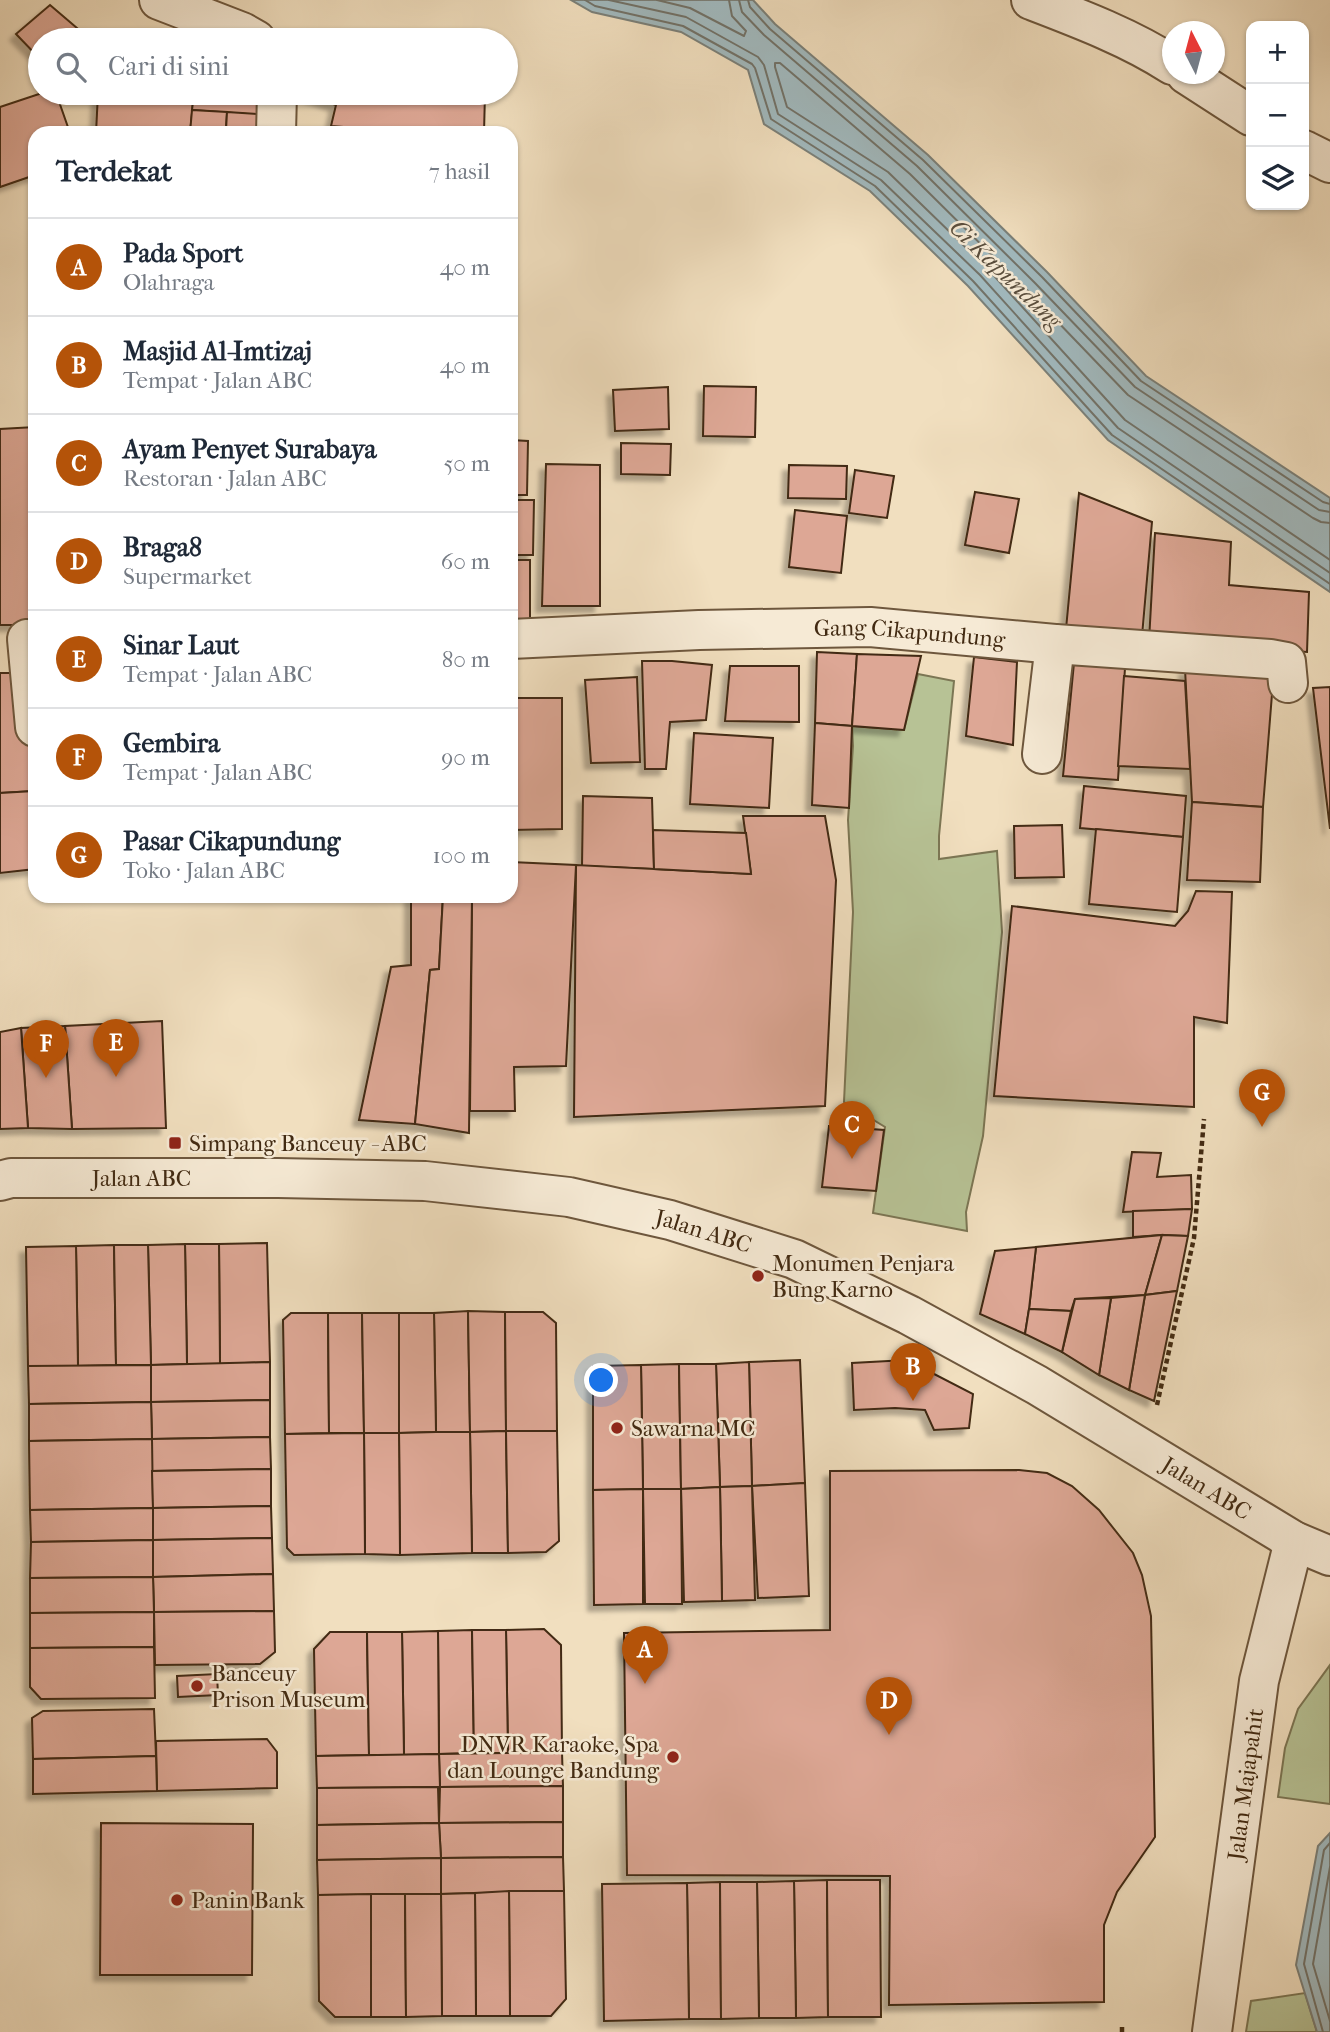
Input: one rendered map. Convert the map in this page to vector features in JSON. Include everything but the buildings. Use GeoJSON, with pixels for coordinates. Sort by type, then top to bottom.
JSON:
{"type":"FeatureCollection","features":[{"type":"Feature","properties":{"kind":"street"},"geometry":{"type":"LineString","coordinates":[[159,0],[232,28]]}},
{"type":"Feature","properties":{"kind":"street"},"geometry":{"type":"LineString","coordinates":[[1031,0],[1162,58]]}},
{"type":"Feature","properties":{"kind":"street"},"geometry":{"type":"LineString","coordinates":[[1201,84],[1246,113]]}},
{"type":"Feature","properties":{"kind":"street"},"geometry":{"type":"LineString","coordinates":[[276,126],[277,105]]}},
{"type":"Feature","properties":{"kind":"street"},"geometry":{"type":"LineString","coordinates":[[1309,152],[1330,163]]}},
{"type":"Feature","properties":{"kind":"street","name":"Gang Cikapundung"},"geometry":{"type":"LineString","coordinates":[[518,639],[699,630],[870,627],[1055,644],[1270,659],[1286,662],[1288,683]]}},
{"type":"Feature","properties":{"kind":"street"},"geometry":{"type":"LineString","coordinates":[[21,639],[28,683]]}},
{"type":"Feature","properties":{"kind":"street"},"geometry":{"type":"LineString","coordinates":[[1042,754],[1055,644]]}},
{"type":"Feature","properties":{"kind":"street","name":"Jalan ABC"},"geometry":{"type":"LineString","coordinates":[[0,1181],[11,1178],[425,1181],[569,1197],[670,1220],[794,1259],[909,1315],[1037,1385],[1294,1541],[1330,1556]]}},
{"type":"Feature","properties":{"kind":"street","name":"Jalan Majapahit"},"geometry":{"type":"LineString","coordinates":[[1212,2032],[1259,1681],[1294,1541]]}},
{"type":"Feature","properties":{"kind":"path"},"geometry":{"type":"LineString","coordinates":[[1156,1410],[1194,1238],[1203,1119]]}},
{"type":"Feature","properties":{"kind":"path"},"geometry":{"type":"LineString","coordinates":[[1122,2025],[1122,2032]]}},
{"type":"Feature","properties":{"kind":"green space"},"geometry":{"type":"Polygon","coordinates":[[[918,674],[954,681],[939,859],[997,851],[1002,932],[983,1136],[966,1212],[967,1231],[873,1213],[885,1127],[844,1102],[853,912],[848,820],[852,726],[904,730],[918,674]]]}},
{"type":"Feature","properties":{"kind":"green space"},"geometry":{"type":"Polygon","coordinates":[[[1330,1665],[1330,1804],[1278,1797],[1285,1748],[1298,1709],[1330,1665]]]}},
{"type":"Feature","properties":{"kind":"green space"},"geometry":{"type":"Polygon","coordinates":[[[1305,1993],[1317,2032],[1246,2032],[1251,2001],[1305,1993]]]}},
{"type":"Feature","properties":{"kind":"water","name":"Ci Kapundung"},"geometry":{"type":"Polygon","coordinates":[[[571,0],[753,0],[775,24],[928,155],[1047,272],[1146,376],[1330,498],[1330,592],[1108,440],[968,286],[870,191],[764,124],[748,70],[681,32],[592,12],[571,0]]]}},
{"type":"Feature","properties":{"kind":"water"},"geometry":{"type":"Polygon","coordinates":[[[1330,1833],[1330,2032],[1317,2032],[1296,1965],[1318,1846],[1330,1833]]]}},
{"type":"Feature","properties":{"kind":"place","name":"Sinar Laut"},"geometry":{"type":"Point","coordinates":[116,1077]}},
{"type":"Feature","properties":{"kind":"place","name":"Gembira"},"geometry":{"type":"Point","coordinates":[46,1078]}},
{"type":"Feature","properties":{"kind":"place","name":"Pasar Cikapundung"},"geometry":{"type":"Point","coordinates":[1262,1127]}},
{"type":"Feature","properties":{"kind":"place","name":"Simpang Banceuy - ABC"},"geometry":{"type":"Point","coordinates":[175,1143]}},
{"type":"Feature","properties":{"kind":"place","name":"Ayam Penyet Surabaya"},"geometry":{"type":"Point","coordinates":[852,1159]}},
{"type":"Feature","properties":{"kind":"place","name":"Monumen Penjara Bung Karno"},"geometry":{"type":"Point","coordinates":[758,1276]}},
{"type":"Feature","properties":{"kind":"place","name":"Masjid Al-Imtizaj"},"geometry":{"type":"Point","coordinates":[913,1401]}},
{"type":"Feature","properties":{"kind":"place","name":"Sawarna MC"},"geometry":{"type":"Point","coordinates":[617,1428]}},
{"type":"Feature","properties":{"kind":"place","name":"Pada Sport"},"geometry":{"type":"Point","coordinates":[645,1684]}},
{"type":"Feature","properties":{"kind":"place","name":"Banceuy Prison Museum"},"geometry":{"type":"Point","coordinates":[197,1686]}},
{"type":"Feature","properties":{"kind":"place","name":"Braga8"},"geometry":{"type":"Point","coordinates":[889,1735]}},
{"type":"Feature","properties":{"kind":"place","name":"DNVR Karaoke, Spa dan Lounge Bandung"},"geometry":{"type":"Point","coordinates":[673,1757]}},
{"type":"Feature","properties":{"kind":"place","name":"Panin Bank"},"geometry":{"type":"Point","coordinates":[177,1900]}}]}
